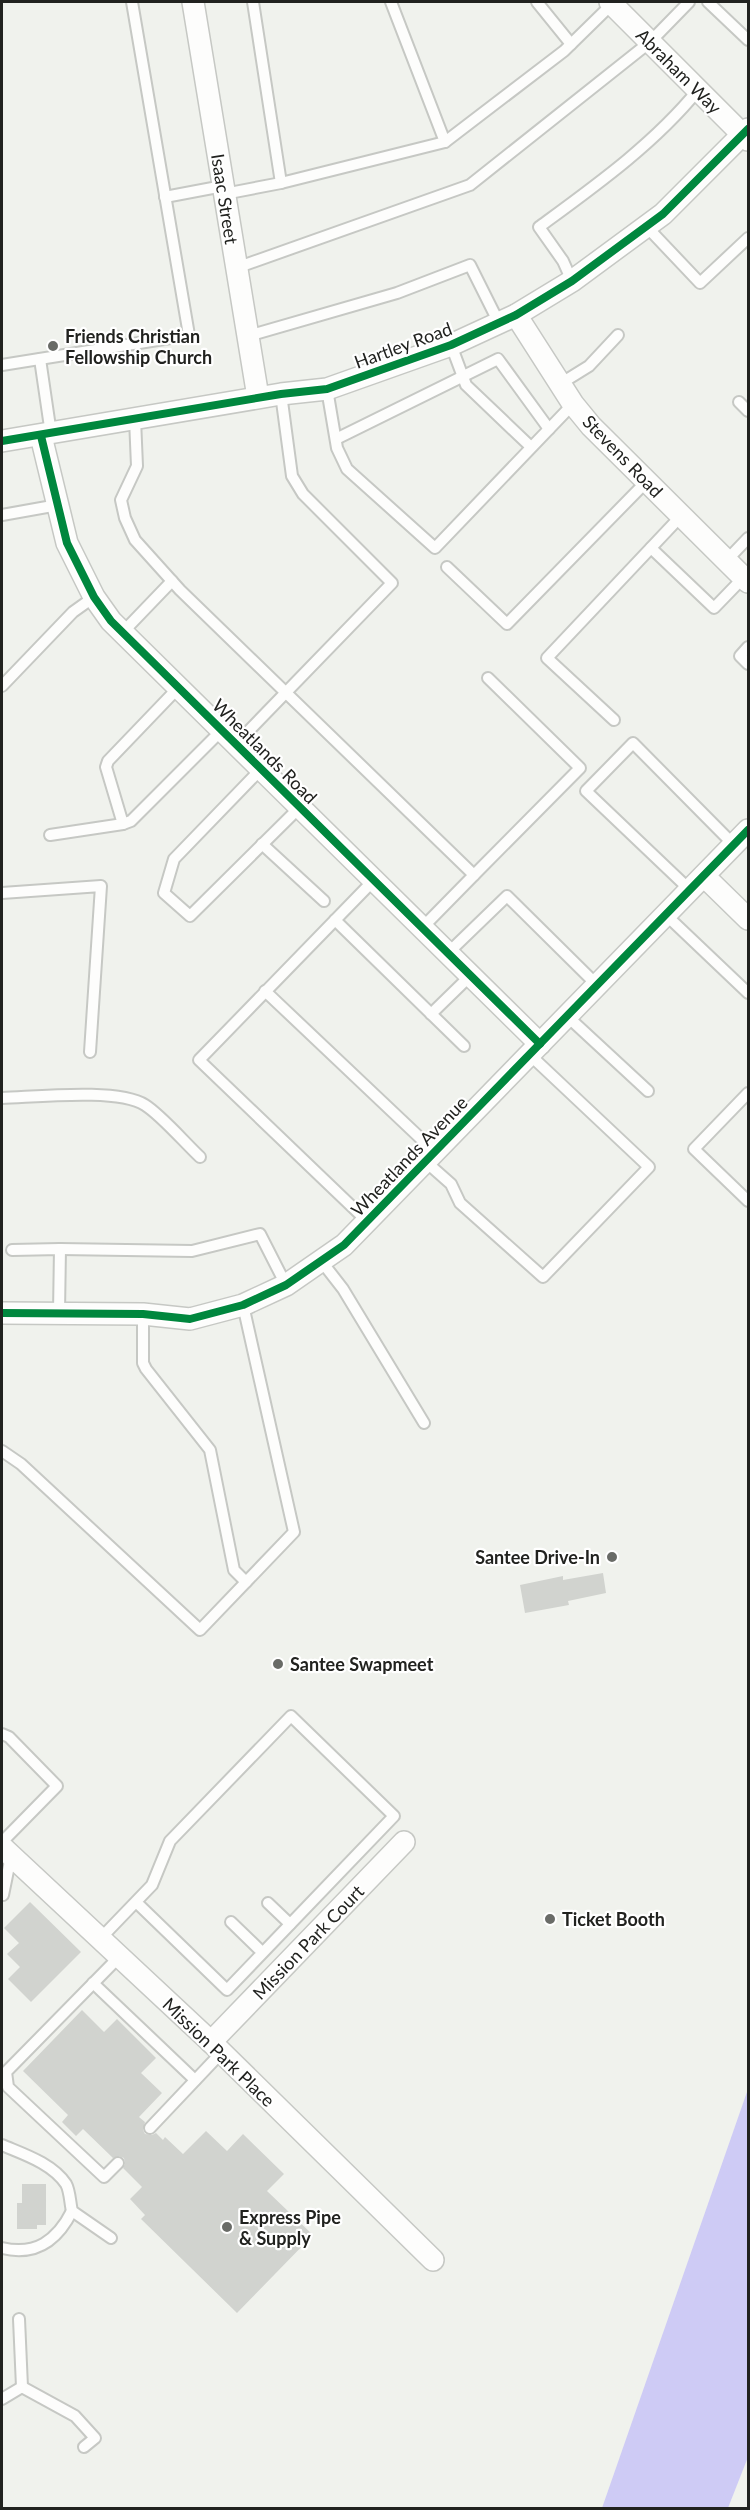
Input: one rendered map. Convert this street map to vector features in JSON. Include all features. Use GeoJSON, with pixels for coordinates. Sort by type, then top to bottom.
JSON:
{"type":"FeatureCollection","features":[{"type":"Feature","properties":{"kind":"street","name":"Isaac Street"},"geometry":{"type":"LineString","coordinates":[[193,2],[258,397]]}},
{"type":"Feature","properties":{"kind":"street","name":"Abraham Way"},"geometry":{"type":"LineString","coordinates":[[611,3],[698,90],[747,134]]}},
{"type":"Feature","properties":{"kind":"street","name":"Hartley Road"},"geometry":{"type":"LineString","coordinates":[[2,441],[258,397],[327,389],[451,345],[507,319],[572,281],[663,214],[747,134]]}},
{"type":"Feature","properties":{"kind":"street","name":"Stevens Road"},"geometry":{"type":"LineString","coordinates":[[507,319],[591,426],[746,579]]}},
{"type":"Feature","properties":{"kind":"street","name":"Wheatlands Road"},"geometry":{"type":"LineString","coordinates":[[46,435],[67,543],[94,597],[111,621],[471,975],[534,1049]]}},
{"type":"Feature","properties":{"kind":"street","name":"Wheatlands Avenue"},"geometry":{"type":"LineString","coordinates":[[2,1313],[143,1314],[190,1318],[243,1305],[286,1285],[322,1262],[344,1245],[741,837]]}},
{"type":"Feature","properties":{"kind":"street"},"geometry":{"type":"LineString","coordinates":[[697,883],[748,919]]}},
{"type":"Feature","properties":{"kind":"street","name":"Mission Park Court"},"geometry":{"type":"LineString","coordinates":[[216,2048],[404,1842]]}},
{"type":"Feature","properties":{"kind":"street","name":"Mission Park Place"},"geometry":{"type":"LineString","coordinates":[[5,1848],[216,2048],[433,2260]]}},
{"type":"Feature","properties":{"kind":"lane"},"geometry":{"type":"LineString","coordinates":[[2,365],[189,335],[132,2]]}},
{"type":"Feature","properties":{"kind":"lane"},"geometry":{"type":"LineString","coordinates":[[253,2],[281,183]]}},
{"type":"Feature","properties":{"kind":"lane"},"geometry":{"type":"LineString","coordinates":[[391,2],[445,142]]}},
{"type":"Feature","properties":{"kind":"lane"},"geometry":{"type":"LineString","coordinates":[[537,2],[571,44]]}},
{"type":"Feature","properties":{"kind":"lane"},"geometry":{"type":"LineString","coordinates":[[236,268],[470,185],[650,42],[689,2]]}},
{"type":"Feature","properties":{"kind":"lane"},"geometry":{"type":"LineString","coordinates":[[708,2],[748,40]]}},
{"type":"Feature","properties":{"kind":"lane"},"geometry":{"type":"LineString","coordinates":[[165,197],[281,183],[445,142],[571,44],[611,3]]}},
{"type":"Feature","properties":{"kind":"lane"},"geometry":{"type":"LineString","coordinates":[[572,281],[563,261],[539,227],[602,180],[679,114],[698,90]]}},
{"type":"Feature","properties":{"kind":"lane"},"geometry":{"type":"LineString","coordinates":[[646,226],[700,284],[748,238]]}},
{"type":"Feature","properties":{"kind":"lane"},"geometry":{"type":"LineString","coordinates":[[248,336],[397,293],[470,265],[507,319]]}},
{"type":"Feature","properties":{"kind":"lane"},"geometry":{"type":"LineString","coordinates":[[560,384],[589,366],[618,335]]}},
{"type":"Feature","properties":{"kind":"lane"},"geometry":{"type":"LineString","coordinates":[[451,345],[466,385],[531,447]]}},
{"type":"Feature","properties":{"kind":"lane"},"geometry":{"type":"LineString","coordinates":[[40,359],[46,435]]}},
{"type":"Feature","properties":{"kind":"lane"},"geometry":{"type":"LineString","coordinates":[[336,440],[498,359],[549,429]]}},
{"type":"Feature","properties":{"kind":"lane"},"geometry":{"type":"LineString","coordinates":[[327,389],[336,440],[347,469],[435,548],[573,404]]}},
{"type":"Feature","properties":{"kind":"lane"},"geometry":{"type":"LineString","coordinates":[[50,835],[131,821],[229,737],[286,692],[392,583],[303,495],[295,482],[281,394]]}},
{"type":"Feature","properties":{"kind":"lane"},"geometry":{"type":"LineString","coordinates":[[739,402],[748,411]]}},
{"type":"Feature","properties":{"kind":"lane"},"geometry":{"type":"LineString","coordinates":[[135,419],[137,466],[121,500],[125,518],[135,540],[172,581],[474,874]]}},
{"type":"Feature","properties":{"kind":"lane"},"geometry":{"type":"LineString","coordinates":[[447,567],[507,624],[647,481]]}},
{"type":"Feature","properties":{"kind":"lane"},"geometry":{"type":"LineString","coordinates":[[2,515],[58,505]]}},
{"type":"Feature","properties":{"kind":"lane"},"geometry":{"type":"LineString","coordinates":[[614,720],[547,658],[681,516]]}},
{"type":"Feature","properties":{"kind":"lane"},"geometry":{"type":"LineString","coordinates":[[727,560],[748,538]]}},
{"type":"Feature","properties":{"kind":"lane"},"geometry":{"type":"LineString","coordinates":[[651,548],[714,608],[746,579]]}},
{"type":"Feature","properties":{"kind":"lane"},"geometry":{"type":"LineString","coordinates":[[123,632],[172,581]]}},
{"type":"Feature","properties":{"kind":"lane"},"geometry":{"type":"LineString","coordinates":[[2,686],[73,612],[94,597]]}},
{"type":"Feature","properties":{"kind":"lane"},"geometry":{"type":"LineString","coordinates":[[748,647],[740,656],[748,664]]}},
{"type":"Feature","properties":{"kind":"lane"},"geometry":{"type":"LineString","coordinates":[[422,928],[580,768],[488,678]]}},
{"type":"Feature","properties":{"kind":"lane"},"geometry":{"type":"LineString","coordinates":[[123,824],[106,767],[108,761],[179,687]]}},
{"type":"Feature","properties":{"kind":"lane"},"geometry":{"type":"LineString","coordinates":[[697,883],[586,791],[633,743],[741,837]]}},
{"type":"Feature","properties":{"kind":"lane"},"geometry":{"type":"LineString","coordinates":[[261,769],[174,859],[164,893],[190,916],[300,807]]}},
{"type":"Feature","properties":{"kind":"lane"},"geometry":{"type":"LineString","coordinates":[[262,844],[324,901]]}},
{"type":"Feature","properties":{"kind":"lane"},"geometry":{"type":"LineString","coordinates":[[367,1221],[199,1060],[374,880]]}},
{"type":"Feature","properties":{"kind":"lane"},"geometry":{"type":"LineString","coordinates":[[2,893],[100,886],[90,1052]]}},
{"type":"Feature","properties":{"kind":"lane"},"geometry":{"type":"LineString","coordinates":[[448,953],[507,896],[597,985]]}},
{"type":"Feature","properties":{"kind":"lane"},"geometry":{"type":"LineString","coordinates":[[666,915],[748,993]]}},
{"type":"Feature","properties":{"kind":"lane"},"geometry":{"type":"LineString","coordinates":[[335,920],[465,1046]]}},
{"type":"Feature","properties":{"kind":"lane"},"geometry":{"type":"LineString","coordinates":[[431,1014],[471,975]]}},
{"type":"Feature","properties":{"kind":"lane"},"geometry":{"type":"LineString","coordinates":[[266,991],[430,1157],[451,1184],[460,1203],[543,1277],[649,1167],[534,1049]]}},
{"type":"Feature","properties":{"kind":"lane"},"geometry":{"type":"LineString","coordinates":[[567,1016],[648,1091]]}},
{"type":"Feature","properties":{"kind":"lane"},"geometry":{"type":"LineString","coordinates":[[748,1093],[694,1149],[748,1201]]}},
{"type":"Feature","properties":{"kind":"lane"},"geometry":{"type":"LineString","coordinates":[[2,1098],[105,1096],[124,1098],[145,1105],[200,1157]]}},
{"type":"Feature","properties":{"kind":"lane"},"geometry":{"type":"LineString","coordinates":[[12,1250],[192,1251],[260,1234],[286,1285]]}},
{"type":"Feature","properties":{"kind":"lane"},"geometry":{"type":"LineString","coordinates":[[58,1312],[60,1249]]}},
{"type":"Feature","properties":{"kind":"lane"},"geometry":{"type":"LineString","coordinates":[[322,1262],[343,1289],[424,1423]]}},
{"type":"Feature","properties":{"kind":"lane"},"geometry":{"type":"LineString","coordinates":[[2,1451],[13,1456],[200,1630],[294,1532],[243,1305]]}},
{"type":"Feature","properties":{"kind":"lane"},"geometry":{"type":"LineString","coordinates":[[143,1314],[143,1363],[151,1377],[210,1450],[234,1570],[246,1582]]}},
{"type":"Feature","properties":{"kind":"lane"},"geometry":{"type":"LineString","coordinates":[[100,1939],[152,1885],[170,1841],[291,1716],[394,1816],[227,1990],[136,1902]]}},
{"type":"Feature","properties":{"kind":"lane"},"geometry":{"type":"LineString","coordinates":[[2,1734],[9,1737],[57,1786],[5,1848],[3,1895]]}},
{"type":"Feature","properties":{"kind":"lane"},"geometry":{"type":"LineString","coordinates":[[268,1904],[290,1924]]}},
{"type":"Feature","properties":{"kind":"lane"},"geometry":{"type":"LineString","coordinates":[[231,1922],[262,1952]]}},
{"type":"Feature","properties":{"kind":"lane"},"geometry":{"type":"LineString","coordinates":[[117,2163],[104,2177],[8,2087],[6,2072],[119,1957]]}},
{"type":"Feature","properties":{"kind":"lane"},"geometry":{"type":"LineString","coordinates":[[93,1983],[195,2080]]}},
{"type":"Feature","properties":{"kind":"lane"},"geometry":{"type":"LineString","coordinates":[[150,2128],[195,2080],[216,2048]]}},
{"type":"Feature","properties":{"kind":"lane"},"geometry":{"type":"LineString","coordinates":[[2,2145],[31,2157],[55,2173],[67,2185],[72,2211],[61,2229],[42,2245],[30,2250],[15,2251],[2,2248]]}},
{"type":"Feature","properties":{"kind":"lane"},"geometry":{"type":"LineString","coordinates":[[72,2211],[111,2238]]}},
{"type":"Feature","properties":{"kind":"lane"},"geometry":{"type":"LineString","coordinates":[[19,2319],[22,2387]]}},
{"type":"Feature","properties":{"kind":"lane"},"geometry":{"type":"LineString","coordinates":[[2,2399],[22,2387]]}},
{"type":"Feature","properties":{"kind":"lane"},"geometry":{"type":"LineString","coordinates":[[22,2387],[75,2416],[95,2438],[84,2447]]}},
{"type":"Feature","properties":{"kind":"water"},"geometry":{"type":"Polygon","coordinates":[[[748,2089],[748,2457],[728,2508],[602,2508],[748,2089]]]}},
{"type":"Feature","properties":{"kind":"building"},"geometry":{"type":"Polygon","coordinates":[[[603,1573],[606,1593],[568,1601],[569,1605],[525,1613],[520,1585],[563,1576],[563,1580],[603,1573]]]}},
{"type":"Feature","properties":{"kind":"building"},"geometry":{"type":"Polygon","coordinates":[[[30,1902],[81,1952],[31,2002],[8,1979],[20,1967],[7,1954],[19,1943],[4,1928],[30,1902]]]}},
{"type":"Feature","properties":{"kind":"building","name":"Express Pipe & Supply"},"geometry":{"type":"Polygon","coordinates":[[[82,2010],[104,2032],[117,2019],[156,2058],[141,2073],[162,2093],[139,2117],[145,2122],[143,2130],[145,2134],[156,2133],[163,2140],[165,2137],[183,2154],[206,2131],[227,2151],[243,2134],[284,2174],[267,2191],[313,2235],[237,2313],[141,2219],[145,2215],[130,2199],[142,2187],[123,2168],[124,2158],[119,2156],[113,2158],[83,2129],[76,2136],[62,2122],[68,2115],[23,2071],[82,2010]]]}},
{"type":"Feature","properties":{"kind":"building"},"geometry":{"type":"Polygon","coordinates":[[[22,2184],[46,2184],[46,2225],[37,2225],[37,2229],[17,2229],[17,2203],[22,2203],[22,2184]]]}},
{"type":"Feature","properties":{"kind":"cycle path"},"geometry":{"type":"LineString","coordinates":[[2,441],[281,394],[327,389],[451,345],[516,315],[572,281],[663,214],[748,129]]}},
{"type":"Feature","properties":{"kind":"cycle path"},"geometry":{"type":"LineString","coordinates":[[41,436],[67,543],[94,597],[111,621],[540,1044]]}},
{"type":"Feature","properties":{"kind":"cycle path"},"geometry":{"type":"LineString","coordinates":[[2,1313],[143,1314],[190,1319],[243,1305],[286,1285],[344,1245],[748,830]]}},
{"type":"Feature","properties":{"kind":"place","name":"Friends Christian Fellowship Church"},"geometry":{"type":"Point","coordinates":[53,346]}},
{"type":"Feature","properties":{"kind":"place","name":"Santee Drive-In"},"geometry":{"type":"Point","coordinates":[612,1557]}},
{"type":"Feature","properties":{"kind":"place","name":"Santee Swapmeet"},"geometry":{"type":"Point","coordinates":[278,1664]}},
{"type":"Feature","properties":{"kind":"place","name":"Ticket Booth"},"geometry":{"type":"Point","coordinates":[550,1919]}},
{"type":"Feature","properties":{"kind":"place","name":"Express Pipe & Supply"},"geometry":{"type":"Point","coordinates":[227,2227]}}]}
